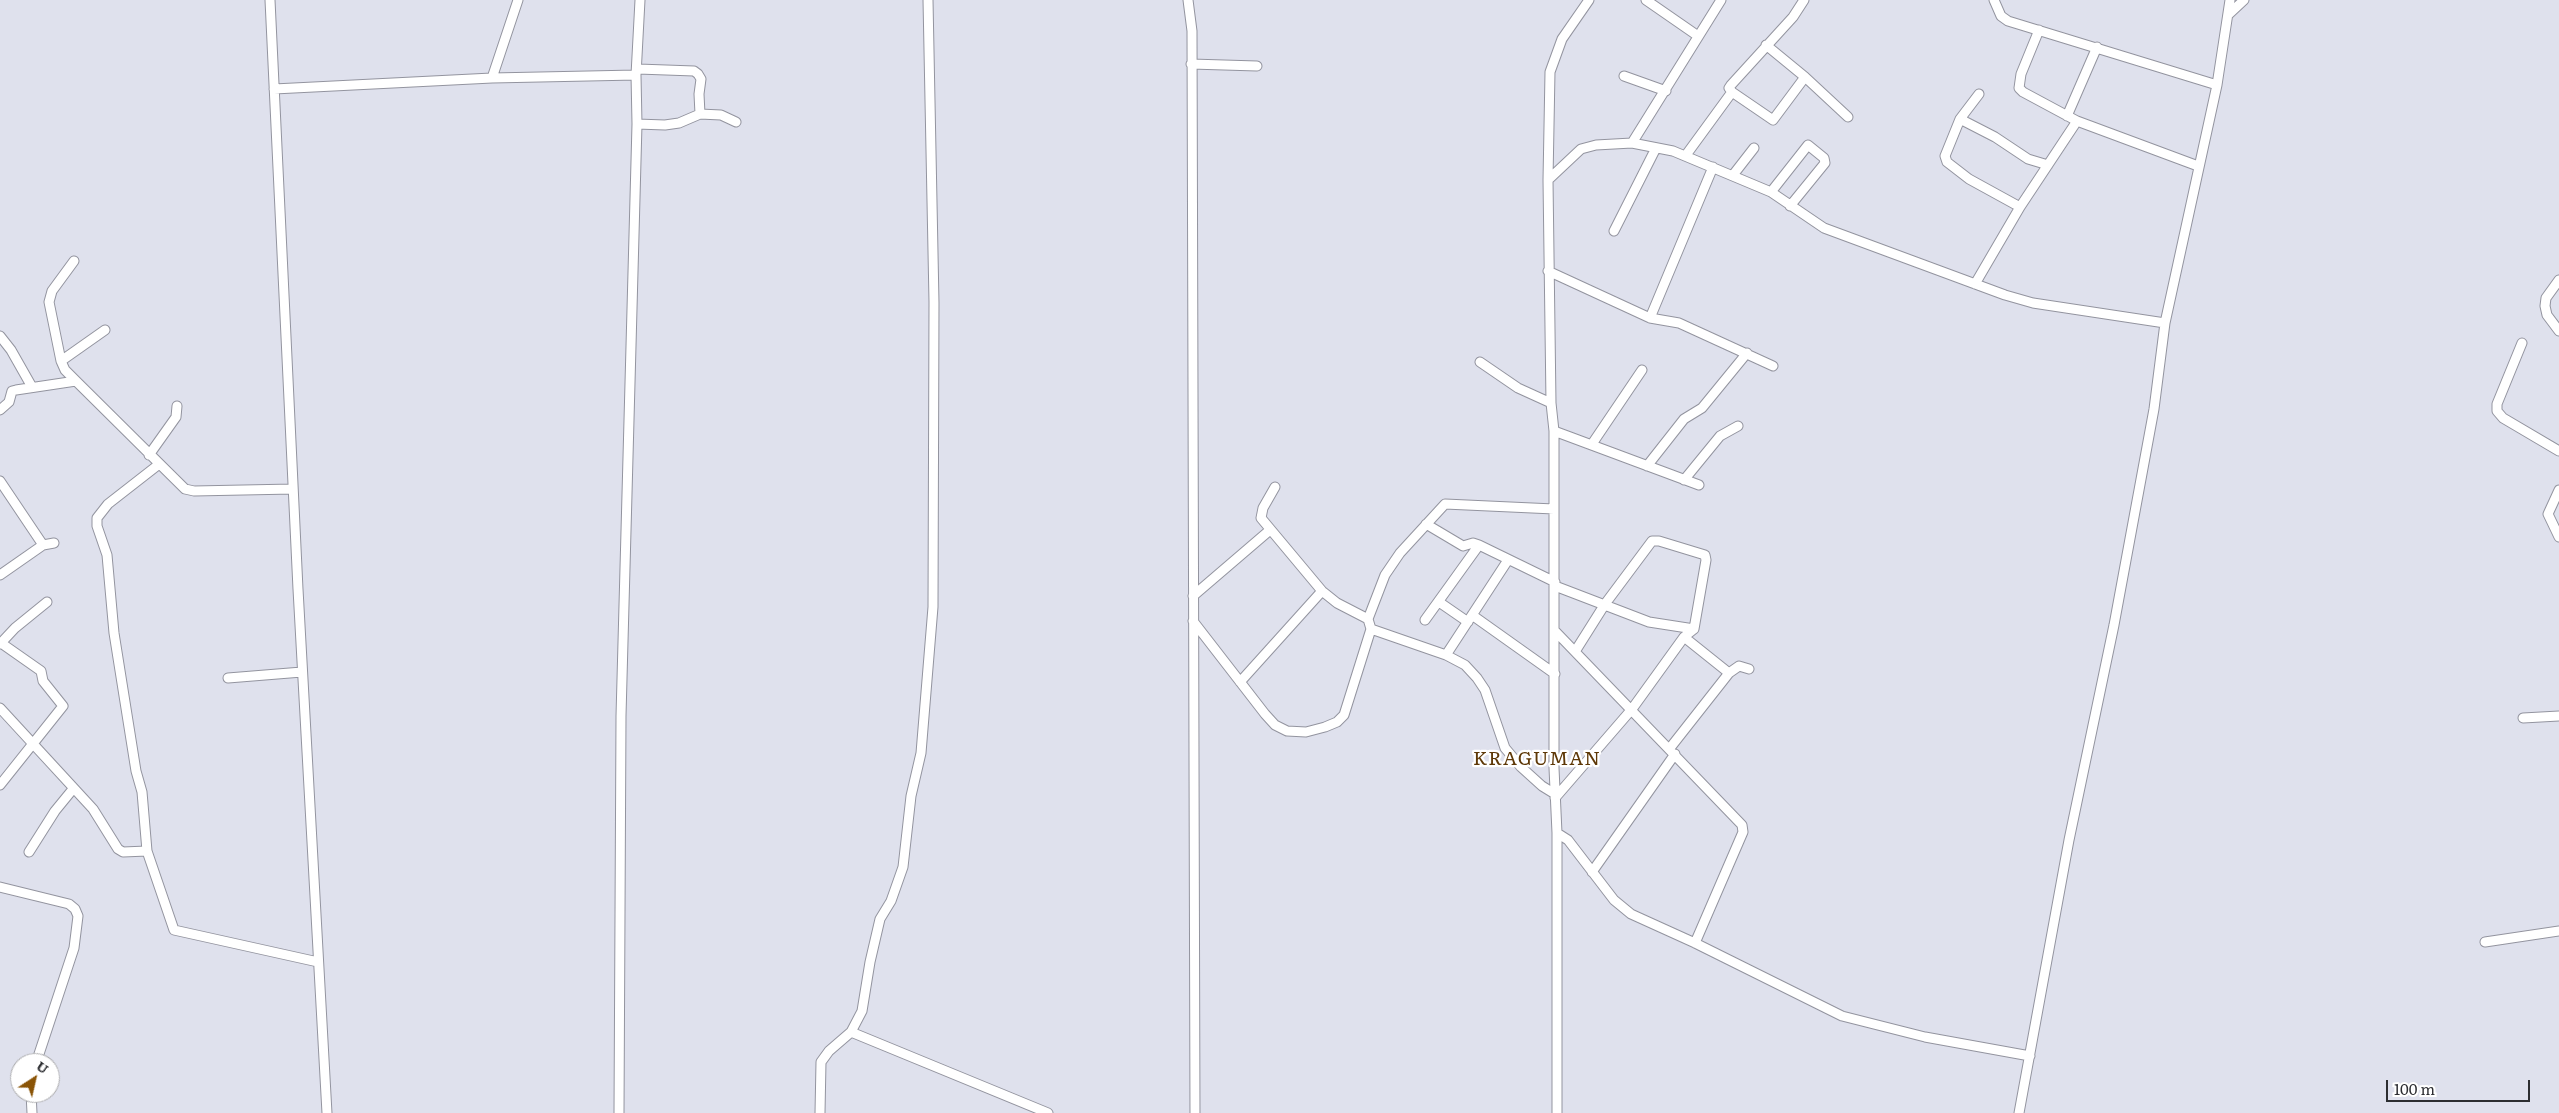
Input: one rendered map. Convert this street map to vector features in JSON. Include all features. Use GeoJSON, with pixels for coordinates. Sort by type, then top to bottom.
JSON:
{"type":"FeatureCollection","features":[{"type":"Feature","properties":{"kind":"street"},"geometry":{"type":"LineString","coordinates":[[270,0],[302,672],[327,1113]]}},
{"type":"Feature","properties":{"kind":"street"},"geometry":{"type":"LineString","coordinates":[[492,78],[518,0]]}},
{"type":"Feature","properties":{"kind":"street"},"geometry":{"type":"LineString","coordinates":[[618,1113],[621,716],[640,0]]}},
{"type":"Feature","properties":{"kind":"street"},"geometry":{"type":"LineString","coordinates":[[820,1113],[821,1062],[829,1051],[851,1032],[862,1011],[870,962],[880,919],[891,901],[904,858],[911,796],[921,753],[933,607],[934,302],[928,0]]}},
{"type":"Feature","properties":{"kind":"street"},"geometry":{"type":"LineString","coordinates":[[1188,0],[1192,31],[1195,1113]]}},
{"type":"Feature","properties":{"kind":"street"},"geometry":{"type":"LineString","coordinates":[[1557,1113],[1554,432],[1551,403],[1548,271],[1550,72],[1562,39],[1589,0]]}},
{"type":"Feature","properties":{"kind":"street"},"geometry":{"type":"LineString","coordinates":[[1646,0],[1698,36]]}},
{"type":"Feature","properties":{"kind":"street"},"geometry":{"type":"LineString","coordinates":[[1632,143],[1721,0]]}},
{"type":"Feature","properties":{"kind":"street"},"geometry":{"type":"LineString","coordinates":[[1804,0],[1793,17],[1729,88],[1773,120],[1805,77]]}},
{"type":"Feature","properties":{"kind":"street"},"geometry":{"type":"LineString","coordinates":[[1994,0],[2001,16],[2008,21],[2217,85]]}},
{"type":"Feature","properties":{"kind":"street"},"geometry":{"type":"LineString","coordinates":[[2019,1113],[2069,840],[2114,625],[2154,410],[2165,323],[2217,85],[2230,0]]}},
{"type":"Feature","properties":{"kind":"street"},"geometry":{"type":"LineString","coordinates":[[2229,14],[2244,0]]}},
{"type":"Feature","properties":{"kind":"street"},"geometry":{"type":"LineString","coordinates":[[2038,30],[2021,74],[2019,88],[2077,121],[2198,166]]}},
{"type":"Feature","properties":{"kind":"street"},"geometry":{"type":"LineString","coordinates":[[1766,45],[1805,77],[1848,117]]}},
{"type":"Feature","properties":{"kind":"street"},"geometry":{"type":"LineString","coordinates":[[2067,116],[2097,47]]}},
{"type":"Feature","properties":{"kind":"street"},"geometry":{"type":"LineString","coordinates":[[1191,64],[1257,66]]}},
{"type":"Feature","properties":{"kind":"street"},"geometry":{"type":"LineString","coordinates":[[274,89],[492,78],[694,71],[701,79],[699,94],[700,114]]}},
{"type":"Feature","properties":{"kind":"street"},"geometry":{"type":"LineString","coordinates":[[1624,76],[1666,91]]}},
{"type":"Feature","properties":{"kind":"street"},"geometry":{"type":"LineString","coordinates":[[1686,155],[1732,92]]}},
{"type":"Feature","properties":{"kind":"street"},"geometry":{"type":"LineString","coordinates":[[1979,94],[1960,119],[1945,156],[1947,162],[1969,179],[2020,206]]}},
{"type":"Feature","properties":{"kind":"street"},"geometry":{"type":"LineString","coordinates":[[637,124],[665,125],[680,123],[700,114],[720,115],[736,122]]}},
{"type":"Feature","properties":{"kind":"street"},"geometry":{"type":"LineString","coordinates":[[1960,119],[1995,137],[2028,159],[2048,166]]}},
{"type":"Feature","properties":{"kind":"street"},"geometry":{"type":"LineString","coordinates":[[1975,284],[2020,206],[2077,121]]}},
{"type":"Feature","properties":{"kind":"street"},"geometry":{"type":"LineString","coordinates":[[1548,180],[1580,150],[1609,143],[1632,143],[1656,148],[1686,155],[1771,192],[1824,228],[1975,284],[2033,303],[2165,323]]}},
{"type":"Feature","properties":{"kind":"street"},"geometry":{"type":"LineString","coordinates":[[1771,192],[1808,146],[1824,158],[1825,163],[1790,206]]}},
{"type":"Feature","properties":{"kind":"street"},"geometry":{"type":"LineString","coordinates":[[1614,231],[1656,148]]}},
{"type":"Feature","properties":{"kind":"street"},"geometry":{"type":"LineString","coordinates":[[1733,176],[1754,148]]}},
{"type":"Feature","properties":{"kind":"street"},"geometry":{"type":"LineString","coordinates":[[1650,318],[1713,166]]}},
{"type":"Feature","properties":{"kind":"street"},"geometry":{"type":"LineString","coordinates":[[74,261],[52,291],[49,302],[61,361],[65,370],[158,465],[185,489],[194,492],[293,489]]}},
{"type":"Feature","properties":{"kind":"street"},"geometry":{"type":"LineString","coordinates":[[1548,271],[1650,318],[1679,323],[1773,366]]}},
{"type":"Feature","properties":{"kind":"street"},"geometry":{"type":"LineString","coordinates":[[2559,280],[2546,298],[2545,306],[2547,315],[2559,331]]}},
{"type":"Feature","properties":{"kind":"street"},"geometry":{"type":"LineString","coordinates":[[61,361],[105,330]]}},
{"type":"Feature","properties":{"kind":"street"},"geometry":{"type":"LineString","coordinates":[[0,336],[11,350],[32,388]]}},
{"type":"Feature","properties":{"kind":"street"},"geometry":{"type":"LineString","coordinates":[[2522,343],[2497,404],[2497,411],[2503,418],[2559,452]]}},
{"type":"Feature","properties":{"kind":"street"},"geometry":{"type":"LineString","coordinates":[[1647,466],[1684,420],[1702,408],[1747,353]]}},
{"type":"Feature","properties":{"kind":"street"},"geometry":{"type":"LineString","coordinates":[[1480,362],[1518,388],[1551,403]]}},
{"type":"Feature","properties":{"kind":"street"},"geometry":{"type":"LineString","coordinates":[[1592,444],[1642,370]]}},
{"type":"Feature","properties":{"kind":"street"},"geometry":{"type":"LineString","coordinates":[[0,410],[9,402],[12,392],[76,381]]}},
{"type":"Feature","properties":{"kind":"street"},"geometry":{"type":"LineString","coordinates":[[149,454],[176,418],[177,406]]}},
{"type":"Feature","properties":{"kind":"street"},"geometry":{"type":"LineString","coordinates":[[1684,480],[1720,436],[1738,426]]}},
{"type":"Feature","properties":{"kind":"street"},"geometry":{"type":"LineString","coordinates":[[1554,432],[1592,444],[1699,485]]}},
{"type":"Feature","properties":{"kind":"street"},"geometry":{"type":"LineString","coordinates":[[158,465],[108,504],[97,518],[97,526],[107,555],[114,633],[136,771],[142,792],[142,852],[174,930],[318,962]]}},
{"type":"Feature","properties":{"kind":"street"},"geometry":{"type":"LineString","coordinates":[[0,481],[43,545]]}},
{"type":"Feature","properties":{"kind":"street"},"geometry":{"type":"LineString","coordinates":[[1275,487],[1261,514],[1261,518],[1322,591],[1337,603],[1368,618]]}},
{"type":"Feature","properties":{"kind":"street"},"geometry":{"type":"LineString","coordinates":[[2559,490],[2548,514],[2559,537]]}},
{"type":"Feature","properties":{"kind":"street"},"geometry":{"type":"LineString","coordinates":[[1193,620],[1275,725],[1287,731],[1306,732],[1325,727],[1337,722],[1344,715],[1372,629],[1368,618],[1386,575],[1400,553],[1444,504],[1554,509]]}},
{"type":"Feature","properties":{"kind":"street"},"geometry":{"type":"LineString","coordinates":[[1426,524],[1463,546],[1473,542],[1555,584],[1649,622],[1694,629]]}},
{"type":"Feature","properties":{"kind":"street"},"geometry":{"type":"LineString","coordinates":[[1193,596],[1270,530]]}},
{"type":"Feature","properties":{"kind":"street"},"geometry":{"type":"LineString","coordinates":[[1555,796],[1632,710],[1684,637],[1694,629],[1706,560],[1705,555],[1701,552],[1659,541],[1652,542],[1605,604],[1576,650]]}},
{"type":"Feature","properties":{"kind":"street"},"geometry":{"type":"LineString","coordinates":[[0,575],[43,545],[54,543]]}},
{"type":"Feature","properties":{"kind":"street"},"geometry":{"type":"LineString","coordinates":[[1425,620],[1479,545]]}},
{"type":"Feature","properties":{"kind":"street"},"geometry":{"type":"LineString","coordinates":[[1446,655],[1508,560]]}},
{"type":"Feature","properties":{"kind":"street"},"geometry":{"type":"LineString","coordinates":[[1240,682],[1322,591]]}},
{"type":"Feature","properties":{"kind":"street"},"geometry":{"type":"LineString","coordinates":[[0,785],[62,709],[63,703],[43,681],[40,671],[1,644],[47,602]]}},
{"type":"Feature","properties":{"kind":"street"},"geometry":{"type":"LineString","coordinates":[[1438,602],[1470,618],[1554,674]]}},
{"type":"Feature","properties":{"kind":"street"},"geometry":{"type":"LineString","coordinates":[[1372,629],[1446,655],[1465,665],[1485,690],[1505,748],[1521,767],[1555,796]]}},
{"type":"Feature","properties":{"kind":"street"},"geometry":{"type":"LineString","coordinates":[[1555,630],[1742,825],[1743,832],[1695,943]]}},
{"type":"Feature","properties":{"kind":"street"},"geometry":{"type":"LineString","coordinates":[[1684,637],[1729,672]]}},
{"type":"Feature","properties":{"kind":"street"},"geometry":{"type":"LineString","coordinates":[[1592,872],[1673,751],[1729,672],[1739,666],[1749,669]]}},
{"type":"Feature","properties":{"kind":"street"},"geometry":{"type":"LineString","coordinates":[[228,678],[302,672]]}},
{"type":"Feature","properties":{"kind":"street"},"geometry":{"type":"LineString","coordinates":[[0,708],[73,789],[94,809],[115,845],[123,852],[142,852]]}},
{"type":"Feature","properties":{"kind":"street"},"geometry":{"type":"LineString","coordinates":[[2523,718],[2559,716]]}},
{"type":"Feature","properties":{"kind":"street"},"geometry":{"type":"LineString","coordinates":[[29,852],[73,789]]}},
{"type":"Feature","properties":{"kind":"street"},"geometry":{"type":"LineString","coordinates":[[1557,832],[1568,840],[1614,900],[1631,914],[1695,943],[1842,1016],[1925,1038],[2030,1056]]}},
{"type":"Feature","properties":{"kind":"street"},"geometry":{"type":"LineString","coordinates":[[0,888],[69,904],[75,909],[78,916],[74,948],[39,1053]]}},
{"type":"Feature","properties":{"kind":"street"},"geometry":{"type":"LineString","coordinates":[[2486,942],[2559,931]]}},
{"type":"Feature","properties":{"kind":"street"},"geometry":{"type":"LineString","coordinates":[[851,1032],[1048,1113]]}},
{"type":"Feature","properties":{"kind":"district","name":"KRAGUMAN"},"geometry":{"type":"Point","coordinates":[1537,759]}}]}
